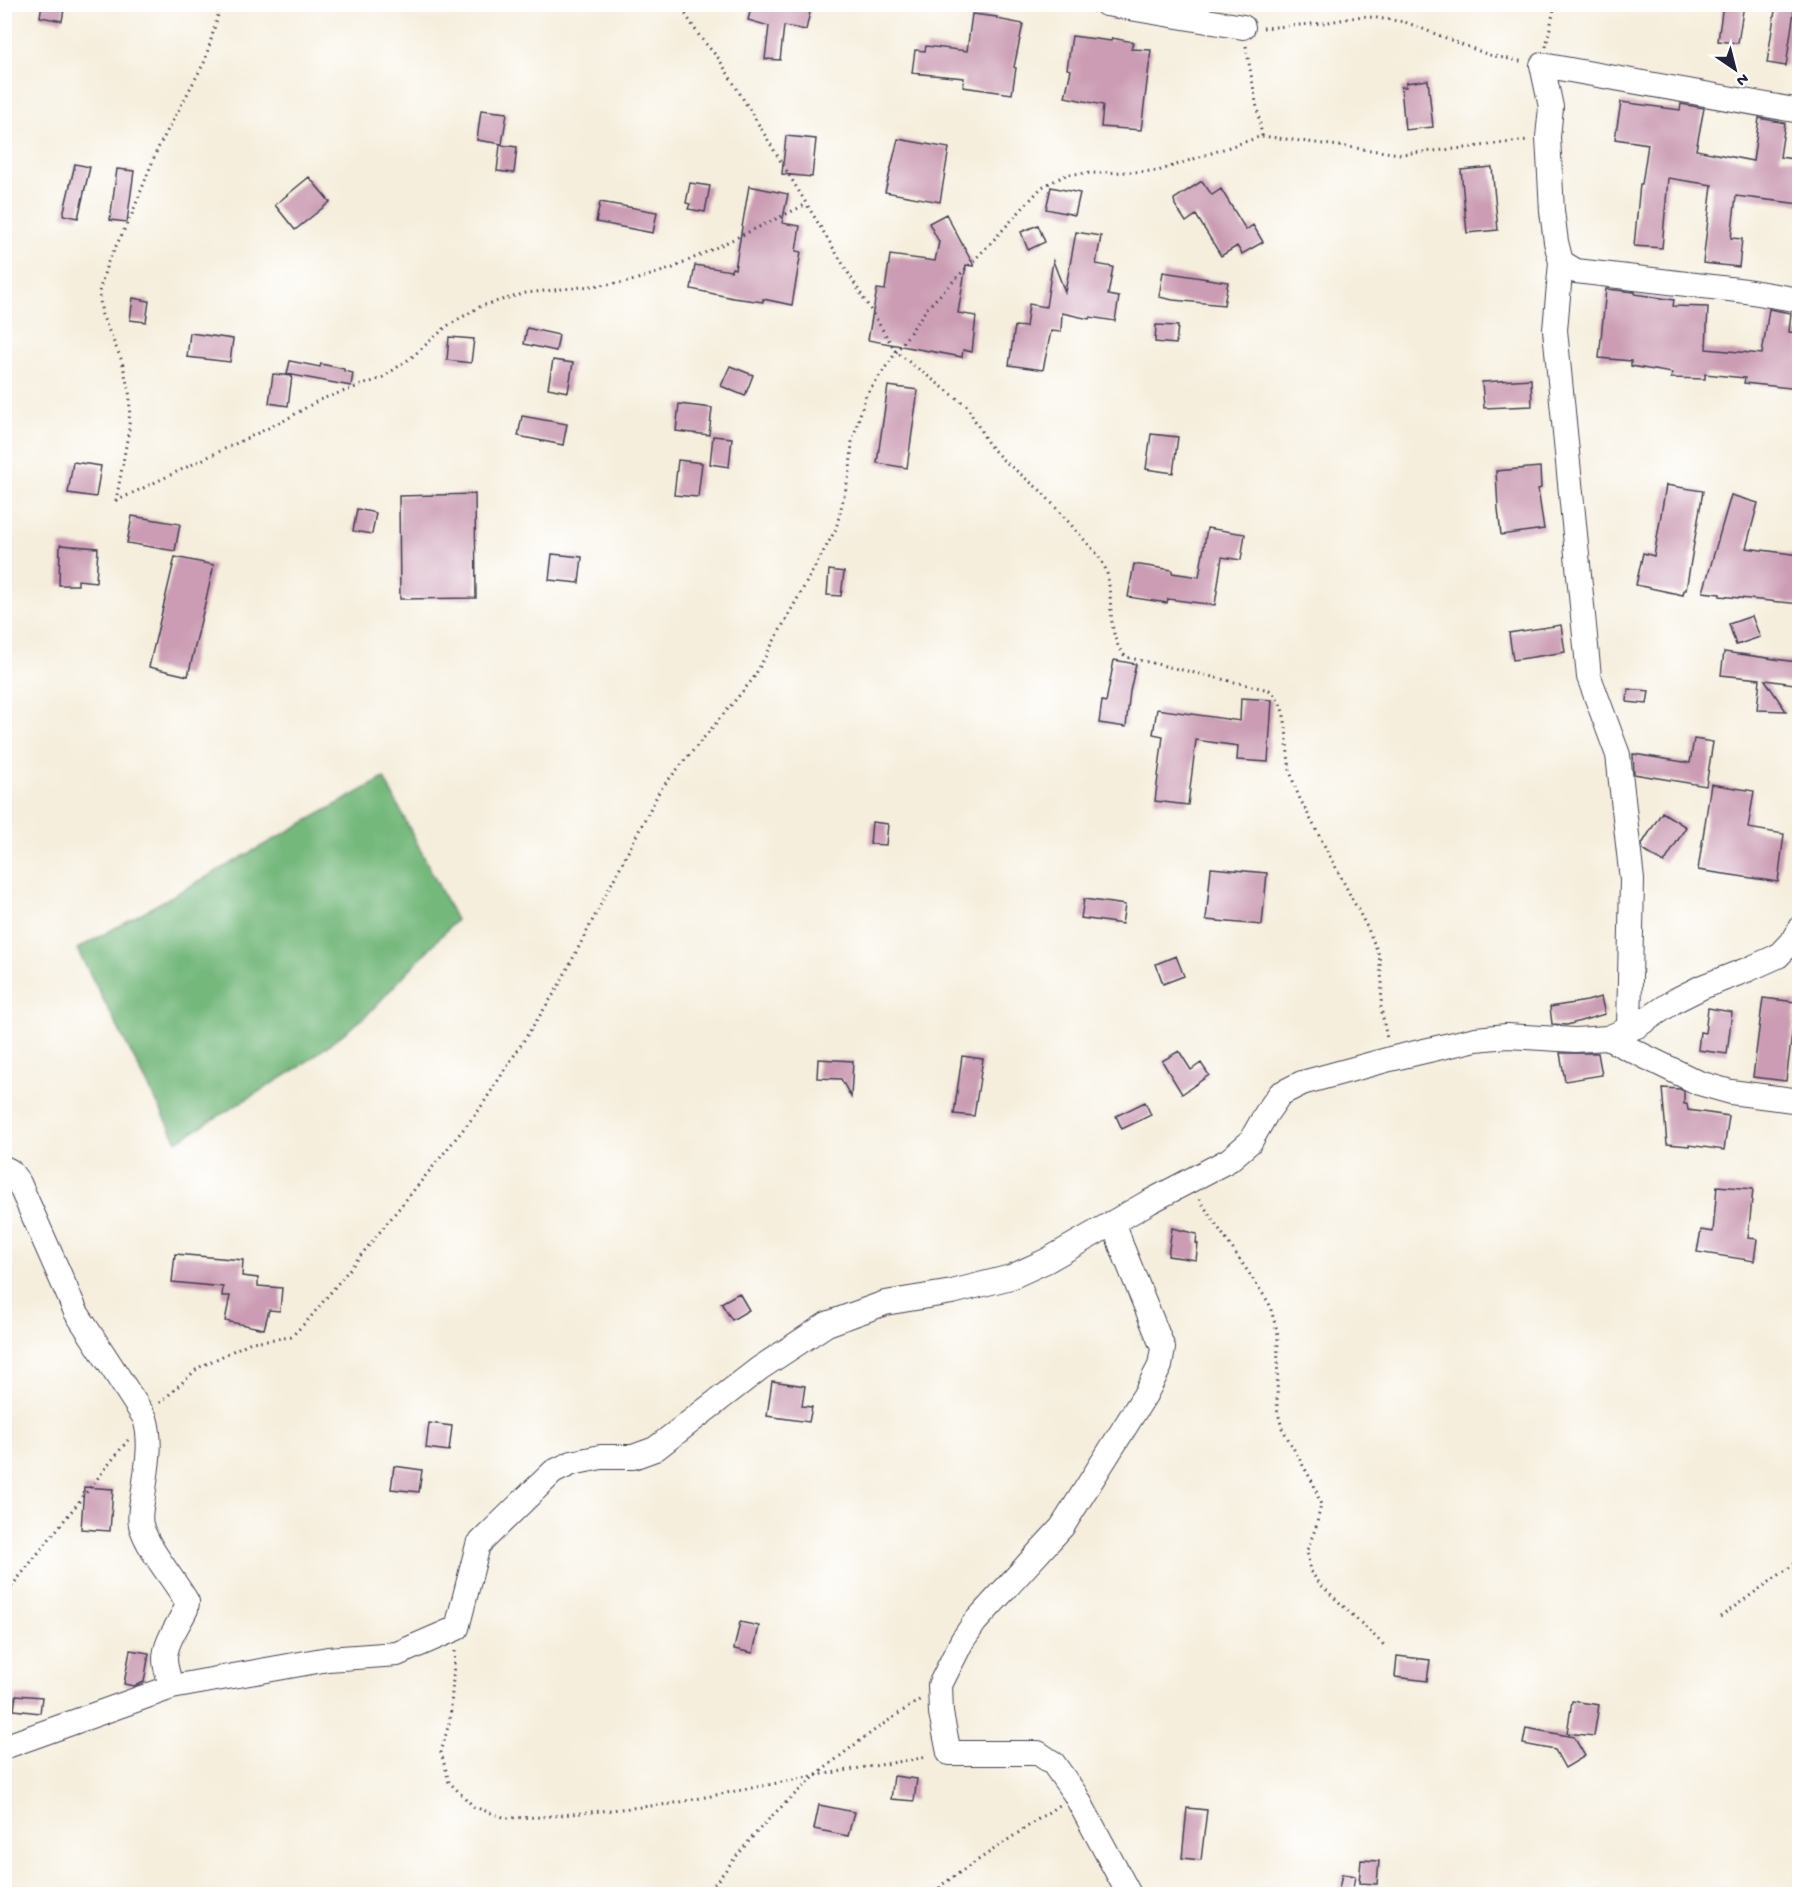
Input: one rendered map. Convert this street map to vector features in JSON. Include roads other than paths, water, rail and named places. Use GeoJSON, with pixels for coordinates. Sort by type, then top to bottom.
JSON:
{"type":"FeatureCollection","features":[{"type":"Feature","properties":{"kind":"street"},"geometry":{"type":"LineString","coordinates":[[1106,4],[1243,27]]}},
{"type":"Feature","properties":{"kind":"street"},"geometry":{"type":"LineString","coordinates":[[1618,1033],[1632,880],[1618,755],[1589,677],[1555,330],[1561,262],[1553,221],[1548,137],[1551,106],[1542,65],[1800,111]]}},
{"type":"Feature","properties":{"kind":"street"},"geometry":{"type":"LineString","coordinates":[[1561,262],[1576,270],[1800,300]]}},
{"type":"Feature","properties":{"kind":"street"},"geometry":{"type":"LineString","coordinates":[[4,1746],[172,1688],[328,1659],[398,1654],[457,1628],[478,1545],[553,1472],[572,1463],[601,1457],[633,1457],[655,1449],[760,1368],[827,1324],[885,1304],[952,1292],[1011,1276],[1046,1261],[1229,1160],[1250,1142],[1280,1094],[1313,1079],[1476,1039],[1507,1036],[1575,1040],[1618,1033],[1637,1026],[1676,1000],[1702,987],[1778,956],[1796,938],[1800,928]]}},
{"type":"Feature","properties":{"kind":"street"},"geometry":{"type":"LineString","coordinates":[[1618,1033],[1699,1083],[1731,1092],[1800,1101]]}},
{"type":"Feature","properties":{"kind":"street"},"geometry":{"type":"LineString","coordinates":[[4,1168],[10,1171],[19,1183],[76,1312],[145,1418],[150,1433],[141,1523],[146,1538],[186,1602],[186,1609],[166,1650],[165,1660],[172,1688]]}},
{"type":"Feature","properties":{"kind":"street"},"geometry":{"type":"LineString","coordinates":[[1114,1222],[1121,1245],[1163,1348],[1160,1366],[1145,1395],[1062,1527],[975,1622],[940,1685],[940,1713],[948,1753],[1038,1753],[1053,1763],[1075,1794],[1129,1894]]}}]}
